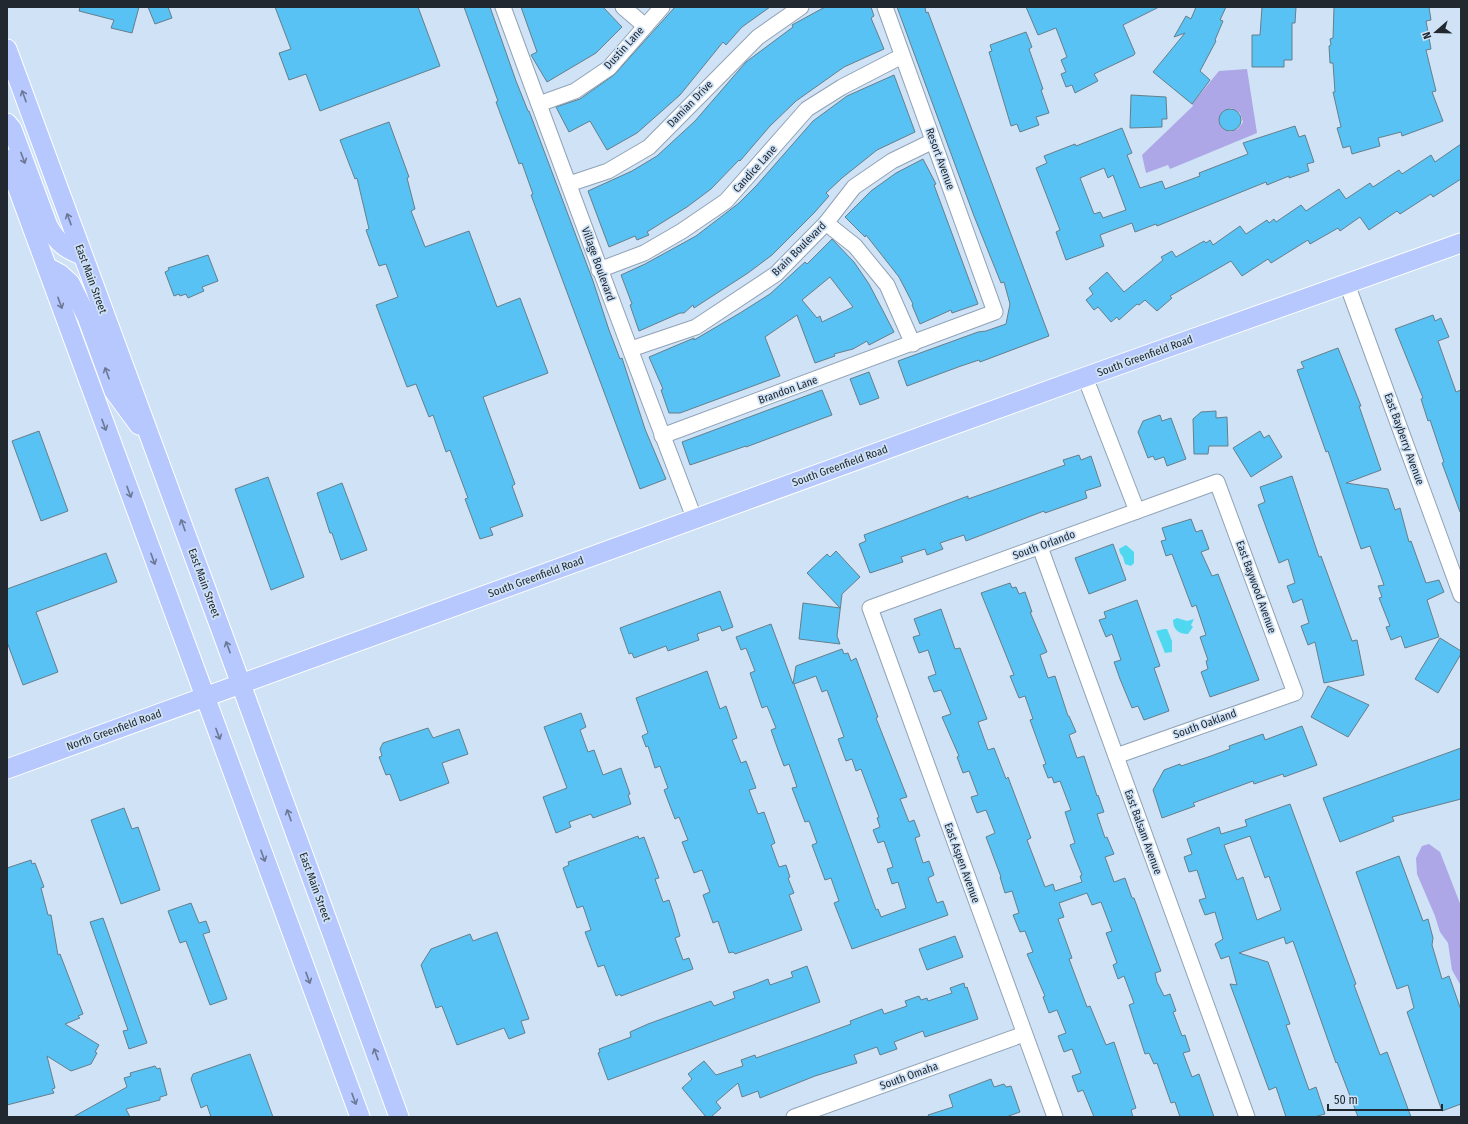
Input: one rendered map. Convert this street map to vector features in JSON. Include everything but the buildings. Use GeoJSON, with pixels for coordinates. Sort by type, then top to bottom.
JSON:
{"type":"FeatureCollection","features":[{"type":"Feature","properties":{"kind":"main road","name":"East Main Street"},"geometry":{"type":"LineString","coordinates":[[7,49],[399,1117]]}},
{"type":"Feature","properties":{"kind":"main road"},"geometry":{"type":"LineString","coordinates":[[7,123],[12,129],[48,226],[55,238],[64,247],[82,255]]}},
{"type":"Feature","properties":{"kind":"main road"},"geometry":{"type":"LineString","coordinates":[[7,159],[46,267],[212,694],[360,1117]]}},
{"type":"Feature","properties":{"kind":"main road","name":"South Greenfield Road"},"geometry":{"type":"LineString","coordinates":[[212,694],[695,520],[1085,377],[1461,243]]}},
{"type":"Feature","properties":{"kind":"main road"},"geometry":{"type":"LineString","coordinates":[[46,267],[60,274],[70,283],[87,317],[114,391],[151,440]]}},
{"type":"Feature","properties":{"kind":"main road","name":"North Greenfield Road"},"geometry":{"type":"LineString","coordinates":[[7,769],[212,694]]}},
{"type":"Feature","properties":{"kind":"street","name":"Village Boulevard"},"geometry":{"type":"LineString","coordinates":[[503,7],[569,184],[599,270],[631,349],[662,436],[695,520]]}},
{"type":"Feature","properties":{"kind":"street"},"geometry":{"type":"LineString","coordinates":[[623,7],[644,25]]}},
{"type":"Feature","properties":{"kind":"street","name":"Dustin Lane"},"geometry":{"type":"LineString","coordinates":[[539,104],[575,91],[609,68],[644,25],[662,7]]}},
{"type":"Feature","properties":{"kind":"street","name":"Damian Drive"},"geometry":{"type":"LineString","coordinates":[[569,184],[608,171],[649,147],[758,37],[801,7]]}},
{"type":"Feature","properties":{"kind":"street","name":"Resort Avenue"},"geometry":{"type":"LineString","coordinates":[[885,7],[995,312]]}},
{"type":"Feature","properties":{"kind":"street","name":"Candice Lane"},"geometry":{"type":"LineString","coordinates":[[599,270],[644,253],[682,232],[726,201],[807,109],[842,87],[902,56]]}},
{"type":"Feature","properties":{"kind":"street","name":"Brain Boulevard"},"geometry":{"type":"LineString","coordinates":[[631,349],[696,327],[776,274],[826,223],[854,187],[892,161],[933,141]]}},
{"type":"Feature","properties":{"kind":"street"},"geometry":{"type":"LineString","coordinates":[[826,223],[855,246],[888,285],[913,344]]}},
{"type":"Feature","properties":{"kind":"street","name":"East Bayberry Avenue"},"geometry":{"type":"LineString","coordinates":[[1347,284],[1461,594]]}},
{"type":"Feature","properties":{"kind":"street","name":"Brandon Lane"},"geometry":{"type":"LineString","coordinates":[[662,436],[913,344],[995,312]]}},
{"type":"Feature","properties":{"kind":"street"},"geometry":{"type":"LineString","coordinates":[[1085,377],[1138,511]]}},
{"type":"Feature","properties":{"kind":"street","name":"South Orlando"},"geometry":{"type":"LineString","coordinates":[[870,608],[1217,482]]}},
{"type":"Feature","properties":{"kind":"street","name":"East Baywood Avenue"},"geometry":{"type":"LineString","coordinates":[[1217,482],[1294,692]]}},
{"type":"Feature","properties":{"kind":"street","name":"East Balsam Avenue"},"geometry":{"type":"LineString","coordinates":[[1040,547],[1247,1117]]}},
{"type":"Feature","properties":{"kind":"street","name":"East Aspen Avenue"},"geometry":{"type":"LineString","coordinates":[[870,608],[1055,1117]]}},
{"type":"Feature","properties":{"kind":"street","name":"South Oakland"},"geometry":{"type":"LineString","coordinates":[[1116,756],[1294,692]]}},
{"type":"Feature","properties":{"kind":"street","name":"South Omaha"},"geometry":{"type":"LineString","coordinates":[[794,1117],[1024,1034]]}},
{"type":"Feature","properties":{"kind":"shaded area"},"geometry":{"type":"Polygon","coordinates":[[[1247,69],[1257,133],[1170,169],[1168,165],[1146,173],[1142,155],[1193,106],[1192,104],[1219,71],[1247,69]],[[1231,108],[1223,111],[1219,119],[1222,128],[1230,132],[1238,129],[1243,122],[1240,113],[1231,108]]]}},
{"type":"Feature","properties":{"kind":"shaded area"},"geometry":{"type":"Polygon","coordinates":[[[1429,844],[1440,852],[1461,906],[1461,986],[1452,970],[1448,943],[1440,932],[1435,916],[1417,874],[1416,858],[1422,846],[1429,844]]]}},
{"type":"Feature","properties":{"kind":"water"},"geometry":{"type":"Polygon","coordinates":[[[1126,545],[1134,552],[1134,563],[1131,566],[1125,564],[1119,549],[1126,545]]]}},
{"type":"Feature","properties":{"kind":"water"},"geometry":{"type":"Polygon","coordinates":[[[1177,618],[1187,621],[1194,619],[1191,625],[1193,627],[1188,634],[1179,632],[1175,629],[1173,620],[1177,618]]]}},
{"type":"Feature","properties":{"kind":"water"},"geometry":{"type":"Polygon","coordinates":[[[1167,629],[1172,641],[1172,652],[1165,653],[1156,631],[1167,629]]]}}]}
